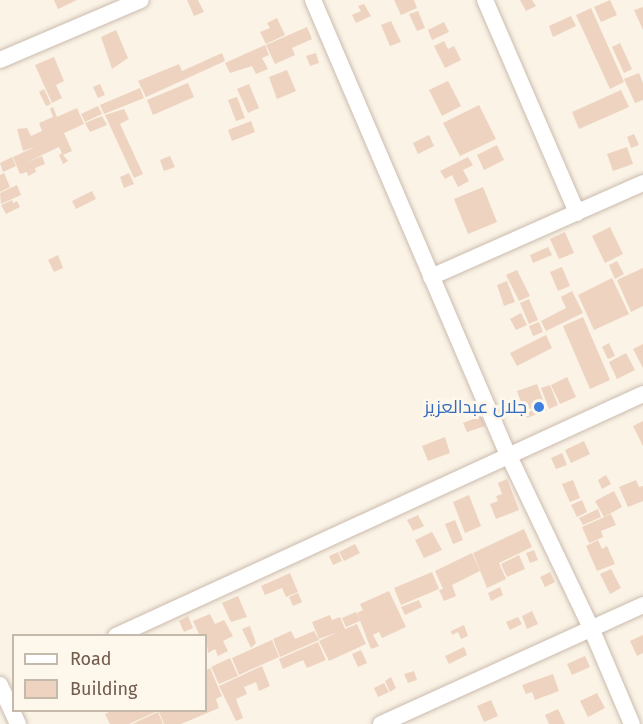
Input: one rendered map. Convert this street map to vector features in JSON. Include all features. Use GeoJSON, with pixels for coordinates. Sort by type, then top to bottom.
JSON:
{"type":"FeatureCollection","features":[{"type":"Feature","properties":{"kind":"street"},"geometry":{"type":"LineString","coordinates":[[0,60],[141,0]]}},
{"type":"Feature","properties":{"kind":"street"},"geometry":{"type":"LineString","coordinates":[[313,0],[430,277],[508,454],[591,628],[632,724]]}},
{"type":"Feature","properties":{"kind":"street"},"geometry":{"type":"LineString","coordinates":[[485,0],[577,213]]}},
{"type":"Feature","properties":{"kind":"street"},"geometry":{"type":"LineString","coordinates":[[430,277],[643,183]]}},
{"type":"Feature","properties":{"kind":"street"},"geometry":{"type":"LineString","coordinates":[[120,634],[508,454],[643,394]]}},
{"type":"Feature","properties":{"kind":"street"},"geometry":{"type":"LineString","coordinates":[[381,724],[643,606]]}},
{"type":"Feature","properties":{"kind":"street"},"geometry":{"type":"LineString","coordinates":[[4,686],[12,708]]}},
{"type":"Feature","properties":{"kind":"building"},"geometry":{"type":"Polygon","coordinates":[[[54,0],[77,0],[58,9],[54,0]]]}},
{"type":"Feature","properties":{"kind":"building"},"geometry":{"type":"Polygon","coordinates":[[[187,0],[198,0],[204,12],[194,16],[187,0]]]}},
{"type":"Feature","properties":{"kind":"building"},"geometry":{"type":"Polygon","coordinates":[[[394,0],[414,0],[417,8],[401,15],[394,0]]]}},
{"type":"Feature","properties":{"kind":"building"},"geometry":{"type":"Polygon","coordinates":[[[520,0],[532,0],[536,6],[526,11],[520,0]]]}},
{"type":"Feature","properties":{"kind":"building"},"geometry":{"type":"Polygon","coordinates":[[[610,0],[617,15],[601,22],[594,7],[610,0]]]}},
{"type":"Feature","properties":{"kind":"building"},"geometry":{"type":"Polygon","coordinates":[[[364,4],[371,16],[356,23],[352,15],[361,11],[358,6],[364,4]]]}},
{"type":"Feature","properties":{"kind":"building"},"geometry":{"type":"Polygon","coordinates":[[[643,7],[643,30],[634,10],[643,7]]]}},
{"type":"Feature","properties":{"kind":"building"},"geometry":{"type":"Polygon","coordinates":[[[591,8],[624,82],[610,89],[576,15],[591,8]]]}},
{"type":"Feature","properties":{"kind":"building"},"geometry":{"type":"Polygon","coordinates":[[[418,11],[425,28],[417,31],[409,14],[418,11]]]}},
{"type":"Feature","properties":{"kind":"building"},"geometry":{"type":"Polygon","coordinates":[[[571,16],[576,26],[553,37],[549,26],[571,16]]]}},
{"type":"Feature","properties":{"kind":"building"},"geometry":{"type":"Polygon","coordinates":[[[277,18],[285,35],[266,44],[260,32],[270,28],[267,23],[277,18]]]}},
{"type":"Feature","properties":{"kind":"building"},"geometry":{"type":"Polygon","coordinates":[[[391,21],[401,42],[390,46],[381,25],[391,21]]]}},
{"type":"Feature","properties":{"kind":"building"},"geometry":{"type":"Polygon","coordinates":[[[444,22],[449,32],[432,40],[428,30],[444,22]]]}},
{"type":"Feature","properties":{"kind":"building"},"geometry":{"type":"Polygon","coordinates":[[[307,27],[312,39],[292,48],[295,55],[275,64],[266,45],[307,27]]]}},
{"type":"Feature","properties":{"kind":"building"},"geometry":{"type":"Polygon","coordinates":[[[116,30],[128,58],[112,69],[101,37],[116,30]]]}},
{"type":"Feature","properties":{"kind":"building"},"geometry":{"type":"Polygon","coordinates":[[[444,41],[448,49],[454,46],[461,60],[445,68],[434,46],[444,41]]]}},
{"type":"Feature","properties":{"kind":"building"},"geometry":{"type":"Polygon","coordinates":[[[620,43],[632,69],[624,73],[612,47],[620,43]]]}},
{"type":"Feature","properties":{"kind":"building"},"geometry":{"type":"Polygon","coordinates":[[[265,45],[269,55],[262,58],[268,69],[256,74],[252,66],[230,73],[225,63],[265,45]]]}},
{"type":"Feature","properties":{"kind":"building"},"geometry":{"type":"Polygon","coordinates":[[[222,53],[225,61],[146,97],[138,81],[179,64],[182,71],[222,53]]]}},
{"type":"Feature","properties":{"kind":"building"},"geometry":{"type":"Polygon","coordinates":[[[316,53],[319,63],[310,66],[306,56],[316,53]]]}},
{"type":"Feature","properties":{"kind":"building"},"geometry":{"type":"Polygon","coordinates":[[[54,57],[64,81],[56,85],[62,98],[52,103],[35,65],[54,57]]]}},
{"type":"Feature","properties":{"kind":"building"},"geometry":{"type":"Polygon","coordinates":[[[287,70],[296,91],[277,99],[269,77],[287,70]]]}},
{"type":"Feature","properties":{"kind":"building"},"geometry":{"type":"Polygon","coordinates":[[[639,73],[643,83],[643,100],[635,103],[624,79],[639,73]]]}},
{"type":"Feature","properties":{"kind":"building"},"geometry":{"type":"Polygon","coordinates":[[[448,81],[461,106],[442,116],[429,90],[448,81]]]}},
{"type":"Feature","properties":{"kind":"building"},"geometry":{"type":"Polygon","coordinates":[[[188,83],[194,97],[153,115],[147,100],[188,83]]]}},
{"type":"Feature","properties":{"kind":"building"},"geometry":{"type":"Polygon","coordinates":[[[100,84],[105,95],[98,98],[93,87],[100,84]]]}},
{"type":"Feature","properties":{"kind":"building"},"geometry":{"type":"Polygon","coordinates":[[[249,84],[259,108],[248,113],[237,89],[249,84]]]}},
{"type":"Feature","properties":{"kind":"building"},"geometry":{"type":"Polygon","coordinates":[[[140,88],[144,98],[104,114],[100,105],[140,88]]]}},
{"type":"Feature","properties":{"kind":"building"},"geometry":{"type":"Polygon","coordinates":[[[44,89],[51,104],[46,106],[39,92],[44,89]]]}},
{"type":"Feature","properties":{"kind":"building"},"geometry":{"type":"Polygon","coordinates":[[[621,90],[629,107],[579,129],[572,112],[621,90]]]}},
{"type":"Feature","properties":{"kind":"building"},"geometry":{"type":"Polygon","coordinates":[[[237,97],[245,118],[236,121],[228,100],[237,97]]]}},
{"type":"Feature","properties":{"kind":"building"},"geometry":{"type":"Polygon","coordinates":[[[479,105],[496,139],[460,156],[443,123],[479,105]]]}},
{"type":"Feature","properties":{"kind":"building"},"geometry":{"type":"Polygon","coordinates":[[[98,106],[102,114],[85,122],[81,114],[98,106]]]}},
{"type":"Feature","properties":{"kind":"building"},"geometry":{"type":"Polygon","coordinates":[[[53,107],[57,117],[77,108],[84,124],[64,133],[72,151],[63,155],[68,161],[63,164],[59,155],[62,153],[59,147],[27,162],[42,156],[45,164],[35,168],[36,172],[28,176],[27,172],[20,174],[13,157],[35,147],[23,151],[17,129],[27,128],[31,136],[42,131],[39,123],[53,117],[50,109],[53,107]]]}},
{"type":"Feature","properties":{"kind":"building"},"geometry":{"type":"Polygon","coordinates":[[[124,109],[129,119],[120,124],[143,174],[134,178],[105,115],[124,109]]]}},
{"type":"Feature","properties":{"kind":"building"},"geometry":{"type":"Polygon","coordinates":[[[102,116],[107,125],[90,132],[85,123],[102,116]]]}},
{"type":"Feature","properties":{"kind":"building"},"geometry":{"type":"Polygon","coordinates":[[[251,121],[255,132],[232,141],[228,130],[251,121]]]}},
{"type":"Feature","properties":{"kind":"building"},"geometry":{"type":"Polygon","coordinates":[[[634,134],[639,145],[631,148],[627,137],[634,134]]]}},
{"type":"Feature","properties":{"kind":"building"},"geometry":{"type":"Polygon","coordinates":[[[429,135],[434,146],[418,154],[413,143],[429,135]]]}},
{"type":"Feature","properties":{"kind":"building"},"geometry":{"type":"Polygon","coordinates":[[[497,145],[504,160],[484,170],[477,155],[497,145]]]}},
{"type":"Feature","properties":{"kind":"building"},"geometry":{"type":"Polygon","coordinates":[[[627,147],[633,164],[613,171],[607,154],[627,147]]]}},
{"type":"Feature","properties":{"kind":"building"},"geometry":{"type":"Polygon","coordinates":[[[170,156],[175,167],[164,171],[160,160],[170,156]]]}},
{"type":"Feature","properties":{"kind":"building"},"geometry":{"type":"Polygon","coordinates":[[[12,157],[16,166],[3,172],[0,163],[12,157]]]}},
{"type":"Feature","properties":{"kind":"building"},"geometry":{"type":"Polygon","coordinates":[[[468,157],[473,165],[463,170],[469,181],[458,187],[452,175],[445,179],[440,171],[468,157]]]}},
{"type":"Feature","properties":{"kind":"building"},"geometry":{"type":"Polygon","coordinates":[[[4,173],[10,187],[0,192],[0,175],[4,173]]]}},
{"type":"Feature","properties":{"kind":"building"},"geometry":{"type":"Polygon","coordinates":[[[129,173],[134,184],[124,188],[120,177],[129,173]]]}},
{"type":"Feature","properties":{"kind":"building"},"geometry":{"type":"Polygon","coordinates":[[[17,185],[21,195],[1,204],[0,193],[17,185]]]}},
{"type":"Feature","properties":{"kind":"building"},"geometry":{"type":"Polygon","coordinates":[[[483,187],[497,222],[468,234],[454,199],[483,187]]]}},
{"type":"Feature","properties":{"kind":"building"},"geometry":{"type":"Polygon","coordinates":[[[92,191],[96,199],[76,209],[72,201],[92,191]]]}},
{"type":"Feature","properties":{"kind":"building"},"geometry":{"type":"Polygon","coordinates":[[[12,200],[13,203],[17,201],[20,207],[6,214],[1,205],[12,200]]]}},
{"type":"Feature","properties":{"kind":"building"},"geometry":{"type":"Polygon","coordinates":[[[610,227],[623,254],[605,263],[592,236],[610,227]]]}},
{"type":"Feature","properties":{"kind":"building"},"geometry":{"type":"Polygon","coordinates":[[[565,232],[574,253],[559,259],[550,239],[565,232]]]}},
{"type":"Feature","properties":{"kind":"building"},"geometry":{"type":"Polygon","coordinates":[[[548,247],[552,255],[533,263],[530,255],[548,247]]]}},
{"type":"Feature","properties":{"kind":"building"},"geometry":{"type":"Polygon","coordinates":[[[58,255],[63,268],[54,272],[48,260],[58,255]]]}},
{"type":"Feature","properties":{"kind":"building"},"geometry":{"type":"Polygon","coordinates":[[[617,261],[624,274],[615,279],[609,265],[617,261]]]}},
{"type":"Feature","properties":{"kind":"building"},"geometry":{"type":"Polygon","coordinates":[[[562,267],[570,286],[558,291],[550,272],[562,267]]]}},
{"type":"Feature","properties":{"kind":"building"},"geometry":{"type":"Polygon","coordinates":[[[643,268],[643,306],[631,312],[617,280],[643,268]]]}},
{"type":"Feature","properties":{"kind":"building"},"geometry":{"type":"Polygon","coordinates":[[[517,270],[530,296],[519,301],[506,275],[517,270]]]}},
{"type":"Feature","properties":{"kind":"building"},"geometry":{"type":"Polygon","coordinates":[[[612,278],[629,314],[594,330],[578,295],[612,278]]]}},
{"type":"Feature","properties":{"kind":"building"},"geometry":{"type":"Polygon","coordinates":[[[507,281],[515,302],[504,306],[497,285],[507,281]]]}},
{"type":"Feature","properties":{"kind":"building"},"geometry":{"type":"Polygon","coordinates":[[[572,291],[583,313],[546,331],[541,321],[566,308],[561,297],[572,291]]]}},
{"type":"Feature","properties":{"kind":"building"},"geometry":{"type":"Polygon","coordinates":[[[529,299],[538,320],[529,324],[520,303],[529,299]]]}},
{"type":"Feature","properties":{"kind":"building"},"geometry":{"type":"Polygon","coordinates":[[[521,313],[527,325],[516,330],[510,319],[521,313]]]}},
{"type":"Feature","properties":{"kind":"building"},"geometry":{"type":"Polygon","coordinates":[[[583,317],[610,380],[590,389],[563,326],[583,317]]]}},
{"type":"Feature","properties":{"kind":"building"},"geometry":{"type":"Polygon","coordinates":[[[539,322],[543,332],[533,336],[529,326],[539,322]]]}},
{"type":"Feature","properties":{"kind":"building"},"geometry":{"type":"Polygon","coordinates":[[[546,335],[552,348],[517,366],[510,353],[546,335]]]}},
{"type":"Feature","properties":{"kind":"building"},"geometry":{"type":"Polygon","coordinates":[[[609,343],[615,356],[608,359],[602,347],[609,343]]]}},
{"type":"Feature","properties":{"kind":"building"},"geometry":{"type":"Polygon","coordinates":[[[643,344],[643,368],[633,349],[643,344]]]}},
{"type":"Feature","properties":{"kind":"building"},"geometry":{"type":"Polygon","coordinates":[[[626,353],[635,370],[617,379],[609,362],[626,353]]]}},
{"type":"Feature","properties":{"kind":"building"},"geometry":{"type":"Polygon","coordinates":[[[567,377],[576,397],[560,404],[551,385],[567,377]]]}},
{"type":"Feature","properties":{"kind":"building"},"geometry":{"type":"Polygon","coordinates":[[[537,384],[547,410],[527,418],[517,391],[537,384]]]}},
{"type":"Feature","properties":{"kind":"building"},"geometry":{"type":"Polygon","coordinates":[[[550,385],[558,405],[549,409],[541,388],[550,385]]]}},
{"type":"Feature","properties":{"kind":"building"},"geometry":{"type":"Polygon","coordinates":[[[481,416],[485,426],[467,432],[463,423],[481,416]]]}},
{"type":"Feature","properties":{"kind":"building"},"geometry":{"type":"Polygon","coordinates":[[[643,421],[643,446],[633,426],[643,421]]]}},
{"type":"Feature","properties":{"kind":"building"},"geometry":{"type":"Polygon","coordinates":[[[445,437],[450,453],[428,461],[422,446],[445,437]]]}},
{"type":"Feature","properties":{"kind":"building"},"geometry":{"type":"Polygon","coordinates":[[[584,441],[590,454],[571,463],[565,450],[584,441]]]}},
{"type":"Feature","properties":{"kind":"building"},"geometry":{"type":"Polygon","coordinates":[[[562,453],[567,465],[556,469],[551,458],[562,453]]]}},
{"type":"Feature","properties":{"kind":"building"},"geometry":{"type":"Polygon","coordinates":[[[606,475],[611,484],[602,489],[598,480],[606,475]]]}},
{"type":"Feature","properties":{"kind":"building"},"geometry":{"type":"Polygon","coordinates":[[[507,479],[519,510],[496,519],[490,504],[498,501],[496,496],[502,494],[498,483],[507,479]]]}},
{"type":"Feature","properties":{"kind":"building"},"geometry":{"type":"Polygon","coordinates":[[[573,480],[580,498],[570,502],[562,484],[573,480]]]}},
{"type":"Feature","properties":{"kind":"building"},"geometry":{"type":"Polygon","coordinates":[[[636,480],[639,487],[643,486],[643,501],[628,507],[619,487],[636,480]]]}},
{"type":"Feature","properties":{"kind":"building"},"geometry":{"type":"Polygon","coordinates":[[[614,491],[622,507],[604,517],[595,501],[614,491]]]}},
{"type":"Feature","properties":{"kind":"building"},"geometry":{"type":"Polygon","coordinates":[[[469,495],[481,526],[465,533],[453,502],[469,495]]]}},
{"type":"Feature","properties":{"kind":"building"},"geometry":{"type":"Polygon","coordinates":[[[582,500],[587,512],[577,517],[571,505],[582,500]]]}},
{"type":"Feature","properties":{"kind":"building"},"geometry":{"type":"Polygon","coordinates":[[[598,509],[601,517],[583,525],[579,518],[598,509]]]}},
{"type":"Feature","properties":{"kind":"building"},"geometry":{"type":"Polygon","coordinates":[[[611,514],[616,525],[601,531],[603,537],[589,543],[582,527],[611,514]]]}},
{"type":"Feature","properties":{"kind":"building"},"geometry":{"type":"Polygon","coordinates":[[[418,515],[424,526],[413,531],[407,520],[418,515]]]}},
{"type":"Feature","properties":{"kind":"building"},"geometry":{"type":"Polygon","coordinates":[[[455,520],[463,540],[453,544],[445,524],[455,520]]]}},
{"type":"Feature","properties":{"kind":"building"},"geometry":{"type":"Polygon","coordinates":[[[524,529],[532,547],[499,563],[506,579],[487,588],[473,553],[524,529]]]}},
{"type":"Feature","properties":{"kind":"building"},"geometry":{"type":"Polygon","coordinates":[[[432,532],[442,550],[424,558],[415,540],[432,532]]]}},
{"type":"Feature","properties":{"kind":"building"},"geometry":{"type":"Polygon","coordinates":[[[598,540],[602,549],[607,546],[615,564],[597,571],[586,546],[598,540]]]}},
{"type":"Feature","properties":{"kind":"building"},"geometry":{"type":"Polygon","coordinates":[[[355,544],[360,553],[344,561],[339,552],[355,544]]]}},
{"type":"Feature","properties":{"kind":"building"},"geometry":{"type":"Polygon","coordinates":[[[534,550],[538,560],[530,563],[526,553],[534,550]]]}},
{"type":"Feature","properties":{"kind":"building"},"geometry":{"type":"Polygon","coordinates":[[[338,552],[342,561],[333,565],[329,556],[338,552]]]}},
{"type":"Feature","properties":{"kind":"building"},"geometry":{"type":"Polygon","coordinates":[[[472,553],[480,571],[452,585],[456,596],[444,601],[439,590],[443,589],[435,571],[472,553]]]}},
{"type":"Feature","properties":{"kind":"building"},"geometry":{"type":"Polygon","coordinates":[[[519,555],[525,569],[507,577],[501,564],[519,555]]]}},
{"type":"Feature","properties":{"kind":"building"},"geometry":{"type":"Polygon","coordinates":[[[611,569],[621,588],[610,594],[600,574],[611,569]]]}},
{"type":"Feature","properties":{"kind":"building"},"geometry":{"type":"Polygon","coordinates":[[[432,572],[439,589],[401,605],[394,588],[432,572]]]}},
{"type":"Feature","properties":{"kind":"building"},"geometry":{"type":"Polygon","coordinates":[[[550,572],[555,582],[545,587],[540,577],[550,572]]]}},
{"type":"Feature","properties":{"kind":"building"},"geometry":{"type":"Polygon","coordinates":[[[290,573],[298,592],[286,597],[282,588],[265,595],[261,586],[290,573]]]}},
{"type":"Feature","properties":{"kind":"building"},"geometry":{"type":"Polygon","coordinates":[[[500,587],[503,595],[491,601],[488,593],[500,587]]]}},
{"type":"Feature","properties":{"kind":"building"},"geometry":{"type":"Polygon","coordinates":[[[389,591],[406,627],[382,638],[379,632],[373,635],[379,646],[371,649],[357,613],[363,610],[360,604],[389,591]]]}},
{"type":"Feature","properties":{"kind":"building"},"geometry":{"type":"Polygon","coordinates":[[[298,593],[302,602],[293,606],[289,597],[298,593]]]}},
{"type":"Feature","properties":{"kind":"building"},"geometry":{"type":"Polygon","coordinates":[[[238,596],[247,617],[231,622],[222,603],[238,596]]]}},
{"type":"Feature","properties":{"kind":"building"},"geometry":{"type":"Polygon","coordinates":[[[419,600],[422,607],[405,615],[401,607],[419,600]]]}},
{"type":"Feature","properties":{"kind":"building"},"geometry":{"type":"Polygon","coordinates":[[[532,611],[538,624],[527,629],[522,616],[532,611]]]}},
{"type":"Feature","properties":{"kind":"building"},"geometry":{"type":"Polygon","coordinates":[[[356,612],[360,621],[346,627],[342,618],[356,612]]]}},
{"type":"Feature","properties":{"kind":"building"},"geometry":{"type":"Polygon","coordinates":[[[210,614],[215,624],[224,620],[233,636],[223,641],[228,651],[218,656],[215,649],[208,653],[207,634],[199,634],[193,621],[210,614]]]}},
{"type":"Feature","properties":{"kind":"building"},"geometry":{"type":"Polygon","coordinates":[[[330,615],[332,620],[340,617],[345,629],[357,624],[366,644],[329,661],[319,641],[338,632],[319,639],[312,622],[330,615]]]}},
{"type":"Feature","properties":{"kind":"building"},"geometry":{"type":"Polygon","coordinates":[[[188,616],[193,628],[184,632],[179,621],[188,616]]]}},
{"type":"Feature","properties":{"kind":"building"},"geometry":{"type":"Polygon","coordinates":[[[518,617],[522,624],[510,630],[506,622],[518,617]]]}},
{"type":"Feature","properties":{"kind":"building"},"geometry":{"type":"Polygon","coordinates":[[[464,625],[468,636],[461,639],[458,632],[452,635],[451,631],[464,625]]]}},
{"type":"Feature","properties":{"kind":"building"},"geometry":{"type":"Polygon","coordinates":[[[250,626],[256,643],[251,648],[242,629],[250,626]]]}},
{"type":"Feature","properties":{"kind":"building"},"geometry":{"type":"Polygon","coordinates":[[[291,631],[295,639],[314,631],[319,640],[280,657],[273,639],[291,631]]]}},
{"type":"Feature","properties":{"kind":"building"},"geometry":{"type":"Polygon","coordinates":[[[643,635],[643,653],[637,656],[630,641],[643,635]]]}},
{"type":"Feature","properties":{"kind":"building"},"geometry":{"type":"Polygon","coordinates":[[[272,640],[279,657],[239,675],[232,658],[272,640]]]}},
{"type":"Feature","properties":{"kind":"building"},"geometry":{"type":"Polygon","coordinates":[[[318,642],[326,660],[307,668],[303,660],[283,669],[279,659],[318,642]]]}},
{"type":"Feature","properties":{"kind":"building"},"geometry":{"type":"Polygon","coordinates":[[[464,647],[467,655],[449,664],[445,656],[464,647]]]}},
{"type":"Feature","properties":{"kind":"building"},"geometry":{"type":"Polygon","coordinates":[[[361,650],[367,663],[358,667],[352,654],[361,650]]]}},
{"type":"Feature","properties":{"kind":"building"},"geometry":{"type":"Polygon","coordinates":[[[585,656],[590,667],[572,675],[567,664],[585,656]]]}},
{"type":"Feature","properties":{"kind":"building"},"geometry":{"type":"Polygon","coordinates":[[[230,658],[238,676],[219,684],[211,667],[230,658]]]}},
{"type":"Feature","properties":{"kind":"building"},"geometry":{"type":"Polygon","coordinates":[[[262,666],[270,686],[259,691],[256,682],[244,687],[247,694],[236,699],[243,718],[236,721],[219,686],[262,666]]]}},
{"type":"Feature","properties":{"kind":"building"},"geometry":{"type":"Polygon","coordinates":[[[210,668],[222,696],[216,699],[219,708],[181,724],[164,724],[159,712],[207,712],[207,670],[210,668]]]}},
{"type":"Feature","properties":{"kind":"building"},"geometry":{"type":"Polygon","coordinates":[[[414,671],[417,680],[408,683],[404,674],[414,671]]]}},
{"type":"Feature","properties":{"kind":"building"},"geometry":{"type":"Polygon","coordinates":[[[553,674],[559,691],[535,700],[532,692],[526,694],[522,685],[553,674]]]}},
{"type":"Feature","properties":{"kind":"building"},"geometry":{"type":"Polygon","coordinates":[[[391,677],[396,688],[390,692],[385,681],[391,677]]]}},
{"type":"Feature","properties":{"kind":"building"},"geometry":{"type":"Polygon","coordinates":[[[384,683],[389,692],[378,697],[374,688],[384,683]]]}},
{"type":"Feature","properties":{"kind":"building"},"geometry":{"type":"Polygon","coordinates":[[[597,693],[605,708],[588,717],[580,701],[597,693]]]}},
{"type":"Feature","properties":{"kind":"building"},"geometry":{"type":"Polygon","coordinates":[[[491,700],[498,716],[484,722],[477,706],[491,700]]]}},
{"type":"Feature","properties":{"kind":"building"},"geometry":{"type":"Polygon","coordinates":[[[558,709],[565,724],[549,724],[545,715],[558,709]]]}},
{"type":"Feature","properties":{"kind":"building"},"geometry":{"type":"Polygon","coordinates":[[[110,712],[156,712],[129,724],[110,724],[105,714],[110,712]]]}},
{"type":"Feature","properties":{"kind":"building"},"geometry":{"type":"Polygon","coordinates":[[[158,712],[163,724],[132,724],[158,712]]]}},
{"type":"Feature","properties":{"kind":"place","name":"جلال عبدالعزيز"},"geometry":{"type":"Point","coordinates":[539,407]}}]}
